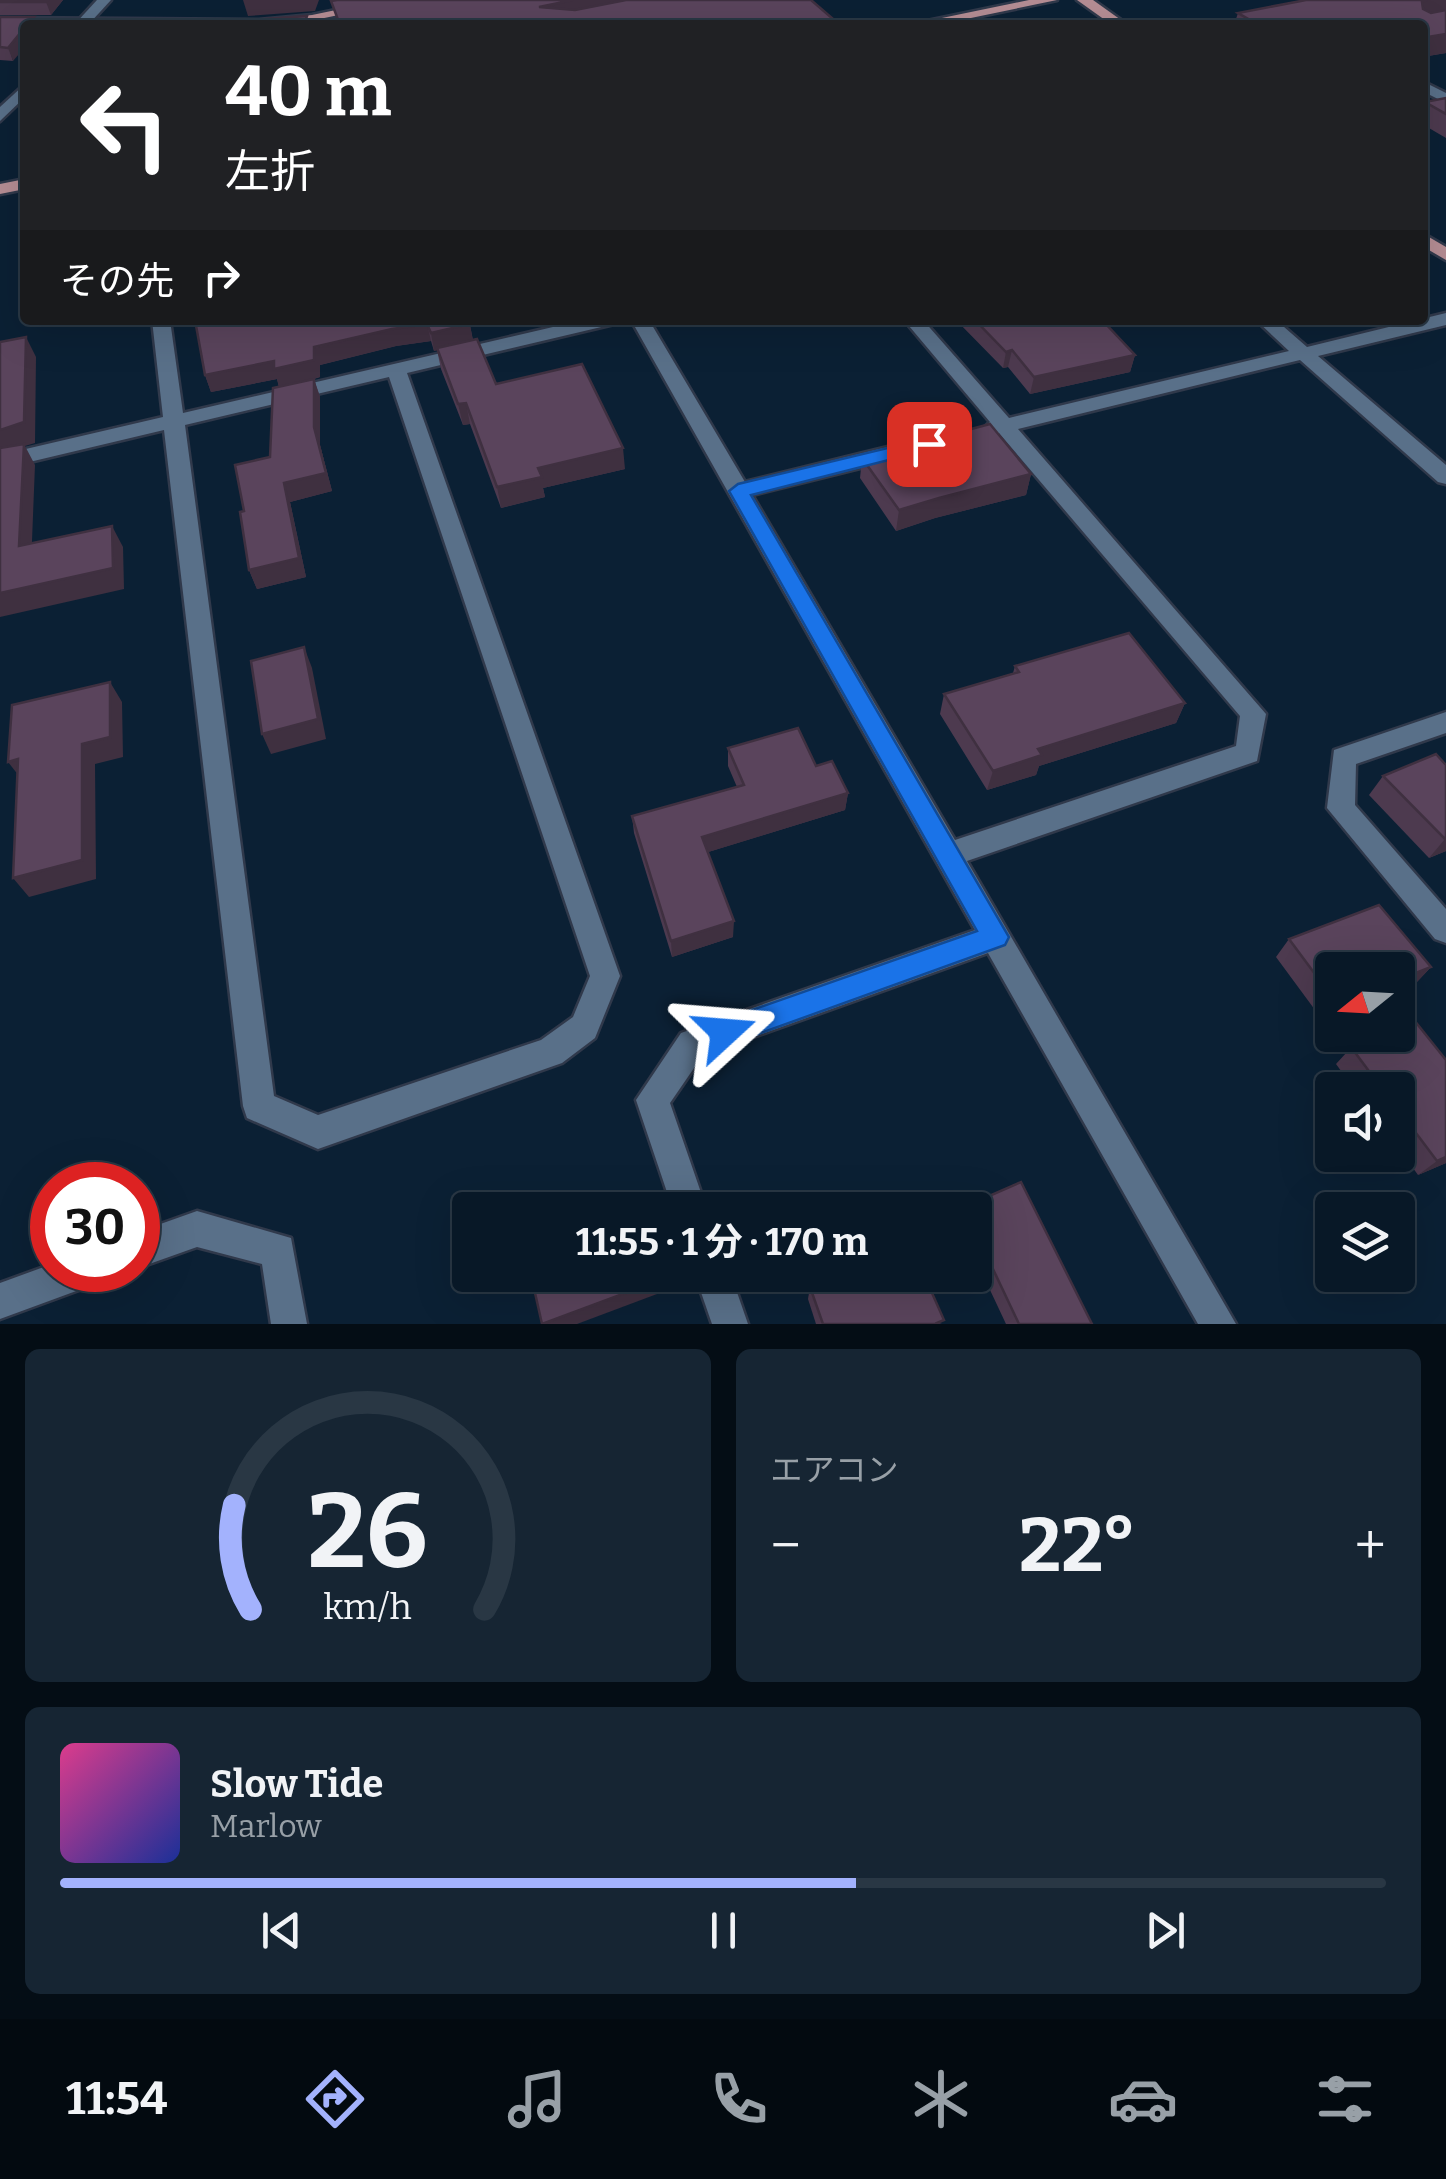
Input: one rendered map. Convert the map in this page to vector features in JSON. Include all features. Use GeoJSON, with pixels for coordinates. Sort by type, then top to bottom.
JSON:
{"type":"FeatureCollection","features":[{"type":"Feature","properties":{"kind":"main road"},"geometry":{"type":"LineString","coordinates":[[301,20],[403,0]]}},
{"type":"Feature","properties":{"kind":"main road"},"geometry":{"type":"LineString","coordinates":[[942,20],[1050,0]]}},
{"type":"Feature","properties":{"kind":"main road"},"geometry":{"type":"LineString","coordinates":[[1084,0],[1114,20]]}},
{"type":"Feature","properties":{"kind":"street"},"geometry":{"type":"LineString","coordinates":[[86,20],[104,0]]}},
{"type":"Feature","properties":{"kind":"street"},"geometry":{"type":"LineString","coordinates":[[2,111],[20,93]]}},
{"type":"Feature","properties":{"kind":"street"},"geometry":{"type":"LineString","coordinates":[[161,325],[258,1106],[318,1132],[551,1052],[584,1027],[605,976],[396,368]]}},
{"type":"Feature","properties":{"kind":"street"},"geometry":{"type":"LineString","coordinates":[[0,462],[585,325]]}},
{"type":"Feature","properties":{"kind":"street"},"geometry":{"type":"LineString","coordinates":[[643,325],[1218,1324]]}},
{"type":"Feature","properties":{"kind":"street"},"geometry":{"type":"LineString","coordinates":[[917,325],[1253,714],[1248,754],[948,855]]}},
{"type":"Feature","properties":{"kind":"street"},"geometry":{"type":"LineString","coordinates":[[1270,325],[1446,477]]}},
{"type":"Feature","properties":{"kind":"street"},"geometry":{"type":"LineString","coordinates":[[967,434],[1422,325]]}},
{"type":"Feature","properties":{"kind":"street"},"geometry":{"type":"LineString","coordinates":[[738,491],[910,449]]}},
{"type":"Feature","properties":{"kind":"street"},"geometry":{"type":"LineString","coordinates":[[1446,722],[1343,758],[1341,808],[1446,930]]}},
{"type":"Feature","properties":{"kind":"street"},"geometry":{"type":"LineString","coordinates":[[684,1192],[652,1100],[692,1044],[995,937]]}},
{"type":"Feature","properties":{"kind":"street"},"geometry":{"type":"LineString","coordinates":[[160,1242],[197,1228],[278,1251],[289,1324]]}},
{"type":"Feature","properties":{"kind":"street"},"geometry":{"type":"LineString","coordinates":[[0,1301],[30,1290]]}},
{"type":"Feature","properties":{"kind":"street"},"geometry":{"type":"LineString","coordinates":[[718,1292],[730,1324]]}},
{"type":"Feature","properties":{"kind":"building"},"geometry":{"type":"Polygon","coordinates":[[[0,0],[48,0],[0,2],[0,0]]]}},
{"type":"Feature","properties":{"kind":"building"},"geometry":{"type":"Polygon","coordinates":[[[573,0],[539,7],[575,10],[626,0],[811,0],[834,20],[338,20],[331,1],[573,0]]]}},
{"type":"Feature","properties":{"kind":"building"},"geometry":{"type":"Polygon","coordinates":[[[1306,0],[1427,0],[1422,2],[1423,9],[1431,13],[1446,10],[1446,34],[1428,37],[1428,20],[1250,20],[1238,13],[1306,0]]]}},
{"type":"Feature","properties":{"kind":"building"},"geometry":{"type":"Polygon","coordinates":[[[307,16],[306,20],[251,20],[307,16]]]}},
{"type":"Feature","properties":{"kind":"building"},"geometry":{"type":"Polygon","coordinates":[[[0,17],[34,17],[20,20],[20,33],[8,48],[0,47],[0,17]]]}},
{"type":"Feature","properties":{"kind":"building"},"geometry":{"type":"Polygon","coordinates":[[[1446,98],[1446,114],[1428,104],[1446,98]]]}},
{"type":"Feature","properties":{"kind":"building"},"geometry":{"type":"Polygon","coordinates":[[[196,325],[420,325],[314,347],[314,360],[274,369],[274,361],[205,375],[196,325]]]}},
{"type":"Feature","properties":{"kind":"building"},"geometry":{"type":"Polygon","coordinates":[[[427,325],[466,325],[431,333],[427,325]]]}},
{"type":"Feature","properties":{"kind":"building"},"geometry":{"type":"Polygon","coordinates":[[[980,325],[1107,325],[1135,355],[1034,377],[1012,350],[1006,352],[980,325]]]}},
{"type":"Feature","properties":{"kind":"building"},"geometry":{"type":"Polygon","coordinates":[[[26,337],[24,422],[0,430],[0,342],[26,337]]]}},
{"type":"Feature","properties":{"kind":"building"},"geometry":{"type":"Polygon","coordinates":[[[477,339],[496,384],[582,364],[623,448],[538,468],[542,477],[497,487],[466,403],[458,404],[437,348],[477,339]]]}},
{"type":"Feature","properties":{"kind":"building"},"geometry":{"type":"Polygon","coordinates":[[[314,379],[314,427],[326,473],[284,483],[299,558],[249,570],[235,465],[270,457],[273,388],[314,379]]]}},
{"type":"Feature","properties":{"kind":"building"},"geometry":{"type":"Polygon","coordinates":[[[990,424],[1031,474],[899,510],[862,458],[990,424]]]}},
{"type":"Feature","properties":{"kind":"building"},"geometry":{"type":"Polygon","coordinates":[[[24,444],[19,546],[112,526],[113,568],[0,593],[0,448],[24,444]]]}},
{"type":"Feature","properties":{"kind":"building"},"geometry":{"type":"Polygon","coordinates":[[[1129,633],[1185,703],[1038,749],[1042,755],[993,771],[944,694],[1019,672],[1015,666],[1129,633]]]}},
{"type":"Feature","properties":{"kind":"building"},"geometry":{"type":"Polygon","coordinates":[[[304,647],[318,719],[262,734],[251,661],[304,647]]]}},
{"type":"Feature","properties":{"kind":"building"},"geometry":{"type":"Polygon","coordinates":[[[110,682],[110,737],[82,744],[82,860],[13,878],[18,759],[8,762],[12,705],[110,682]]]}},
{"type":"Feature","properties":{"kind":"building"},"geometry":{"type":"Polygon","coordinates":[[[798,728],[816,766],[832,761],[848,793],[702,837],[734,921],[671,941],[632,816],[744,785],[728,748],[798,728]]]}},
{"type":"Feature","properties":{"kind":"building"},"geometry":{"type":"Polygon","coordinates":[[[1436,754],[1446,765],[1446,839],[1383,776],[1436,754]]]}},
{"type":"Feature","properties":{"kind":"building"},"geometry":{"type":"Polygon","coordinates":[[[1379,905],[1431,967],[1415,973],[1415,952],[1315,952],[1315,974],[1289,939],[1379,905]]]}},
{"type":"Feature","properties":{"kind":"building"},"geometry":{"type":"Polygon","coordinates":[[[1415,1021],[1446,1060],[1446,1157],[1437,1161],[1415,1132],[1415,1072],[1370,1072],[1355,1052],[1415,1052],[1415,1021]]]}},
{"type":"Feature","properties":{"kind":"building"},"geometry":{"type":"Polygon","coordinates":[[[1021,1182],[1092,1324],[1019,1324],[992,1267],[992,1195],[1021,1182]]]}},
{"type":"Feature","properties":{"kind":"building"},"geometry":{"type":"Polygon","coordinates":[[[535,1292],[628,1292],[542,1324],[535,1292]]]}},
{"type":"Feature","properties":{"kind":"building"},"geometry":{"type":"Polygon","coordinates":[[[812,1292],[932,1292],[944,1320],[938,1324],[823,1324],[812,1292]]]}},
{"type":"Feature","properties":{"kind":"route"},"geometry":{"type":"LineString","coordinates":[[725,1032],[995,937],[738,491],[929,444]]}}]}
